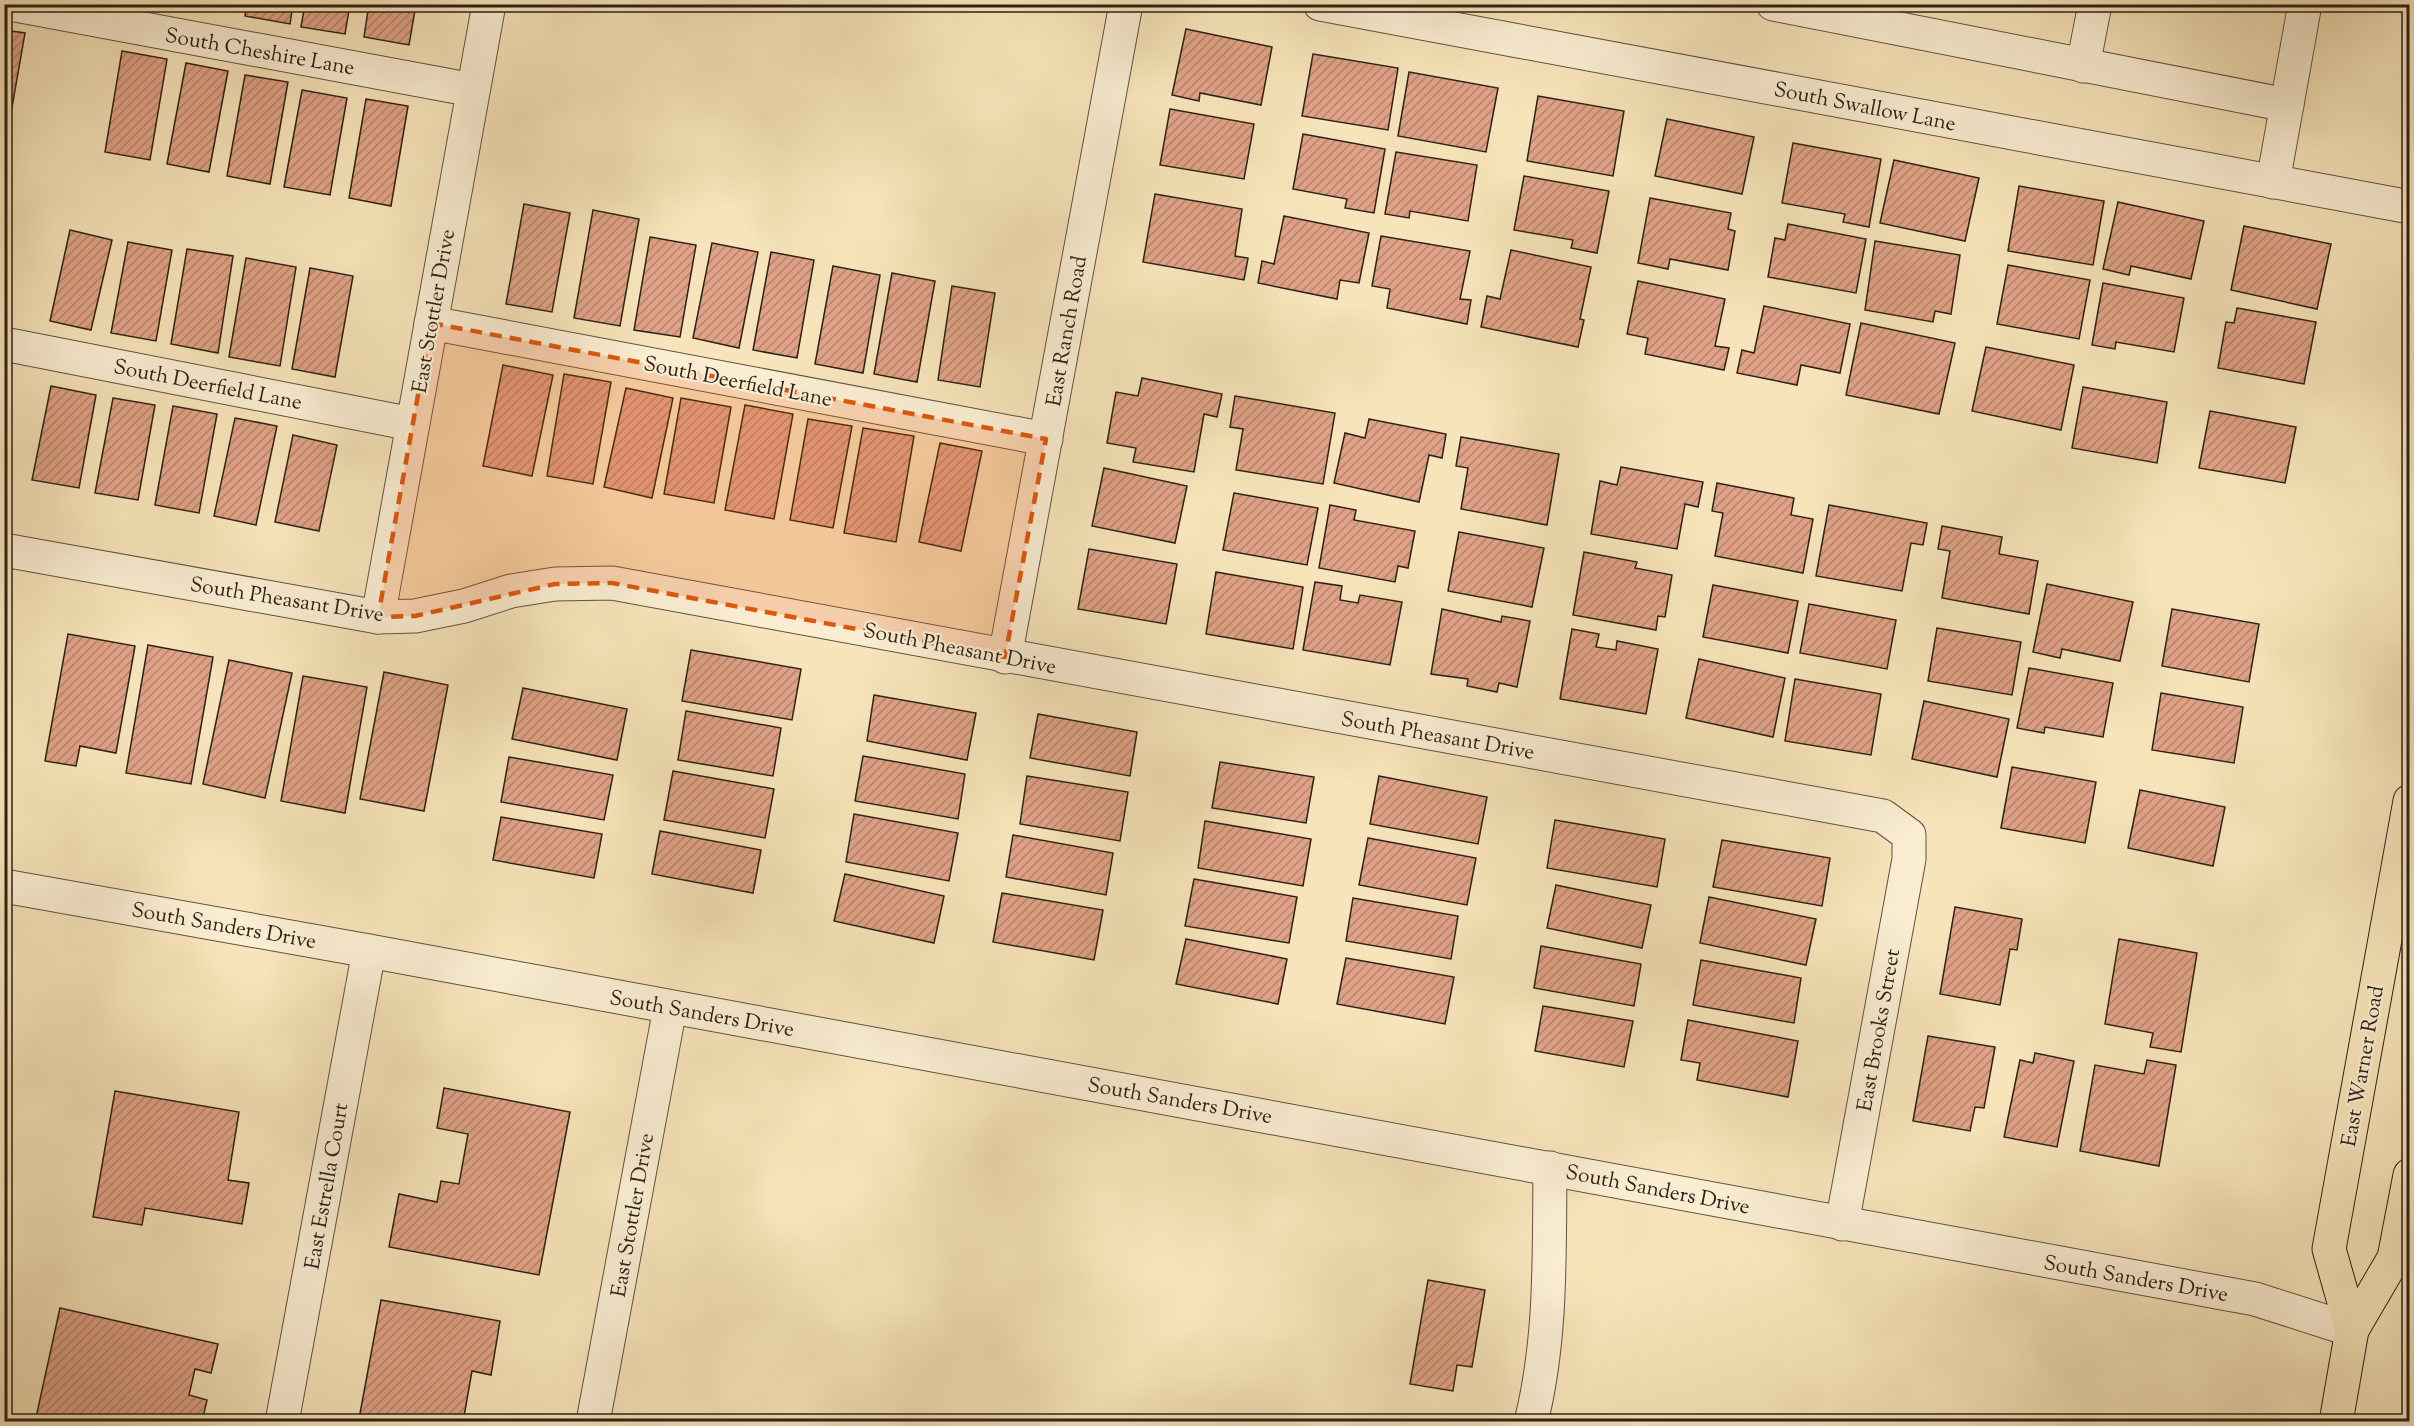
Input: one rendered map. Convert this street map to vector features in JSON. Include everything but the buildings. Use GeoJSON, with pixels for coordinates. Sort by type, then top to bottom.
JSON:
{"type":"FeatureCollection","features":[{"type":"Feature","properties":{"kind":"main road","name":"East Warner Road"},"geometry":{"type":"LineString","coordinates":[[2352,1330],[2329,1249],[2409,801]]}},
{"type":"Feature","properties":{"kind":"main road","name":"East Warner Road"},"geometry":{"type":"LineString","coordinates":[[2336,1422],[2352,1330],[2394,1258],[2409,1175]]}},
{"type":"Feature","properties":{"kind":"street","name":"South Cheshire Lane"},"geometry":{"type":"LineString","coordinates":[[10,4],[473,90]]}},
{"type":"Feature","properties":{"kind":"street","name":"East Stottler Drive"},"geometry":{"type":"LineString","coordinates":[[378,617],[489,4]]}},
{"type":"Feature","properties":{"kind":"street","name":"East Ranch Road"},"geometry":{"type":"LineString","coordinates":[[1005,657],[1126,4]]}},
{"type":"Feature","properties":{"kind":"street","name":"South Swallow Lane"},"geometry":{"type":"LineString","coordinates":[[1320,4],[2409,207]]}},
{"type":"Feature","properties":{"kind":"street"},"geometry":{"type":"LineString","coordinates":[[1773,4],[2287,105]]}},
{"type":"Feature","properties":{"kind":"street"},"geometry":{"type":"LineString","coordinates":[[2084,66],[2095,4]]}},
{"type":"Feature","properties":{"kind":"street"},"geometry":{"type":"LineString","coordinates":[[2273,182],[2305,4]]}},
{"type":"Feature","properties":{"kind":"street","name":"South Deerfield Lane"},"geometry":{"type":"LineString","coordinates":[[431,323],[1046,439]]}},
{"type":"Feature","properties":{"kind":"street","name":"South Deerfield Lane"},"geometry":{"type":"LineString","coordinates":[[4,344],[412,424]]}},
{"type":"Feature","properties":{"kind":"street","name":"South Pheasant Drive"},"geometry":{"type":"LineString","coordinates":[[4,550],[378,617],[415,616],[464,606],[511,591],[555,584],[612,583],[1005,657],[1883,816],[1909,835]]}},
{"type":"Feature","properties":{"kind":"street","name":"East Brooks Street"},"geometry":{"type":"LineString","coordinates":[[1842,1224],[1906,871],[1909,835]]}},
{"type":"Feature","properties":{"kind":"street","name":"South Sanders Drive"},"geometry":{"type":"LineString","coordinates":[[4,886],[369,951],[2255,1299],[2352,1330]]}},
{"type":"Feature","properties":{"kind":"street","name":"East Estrella Court"},"geometry":{"type":"LineString","coordinates":[[282,1422],[369,951]]}},
{"type":"Feature","properties":{"kind":"street","name":"East Stottler Drive"},"geometry":{"type":"LineString","coordinates":[[594,1422],[670,1008]]}},
{"type":"Feature","properties":{"kind":"street"},"geometry":{"type":"LineString","coordinates":[[1531,1422],[1542,1377],[1548,1317],[1550,1168]]}},
{"type":"Feature","properties":{"kind":"highlighted area"},"geometry":{"type":"Polygon","coordinates":[[[431,323],[1046,439],[1005,657],[612,583],[555,584],[415,616],[378,617],[431,323]]]}}]}
